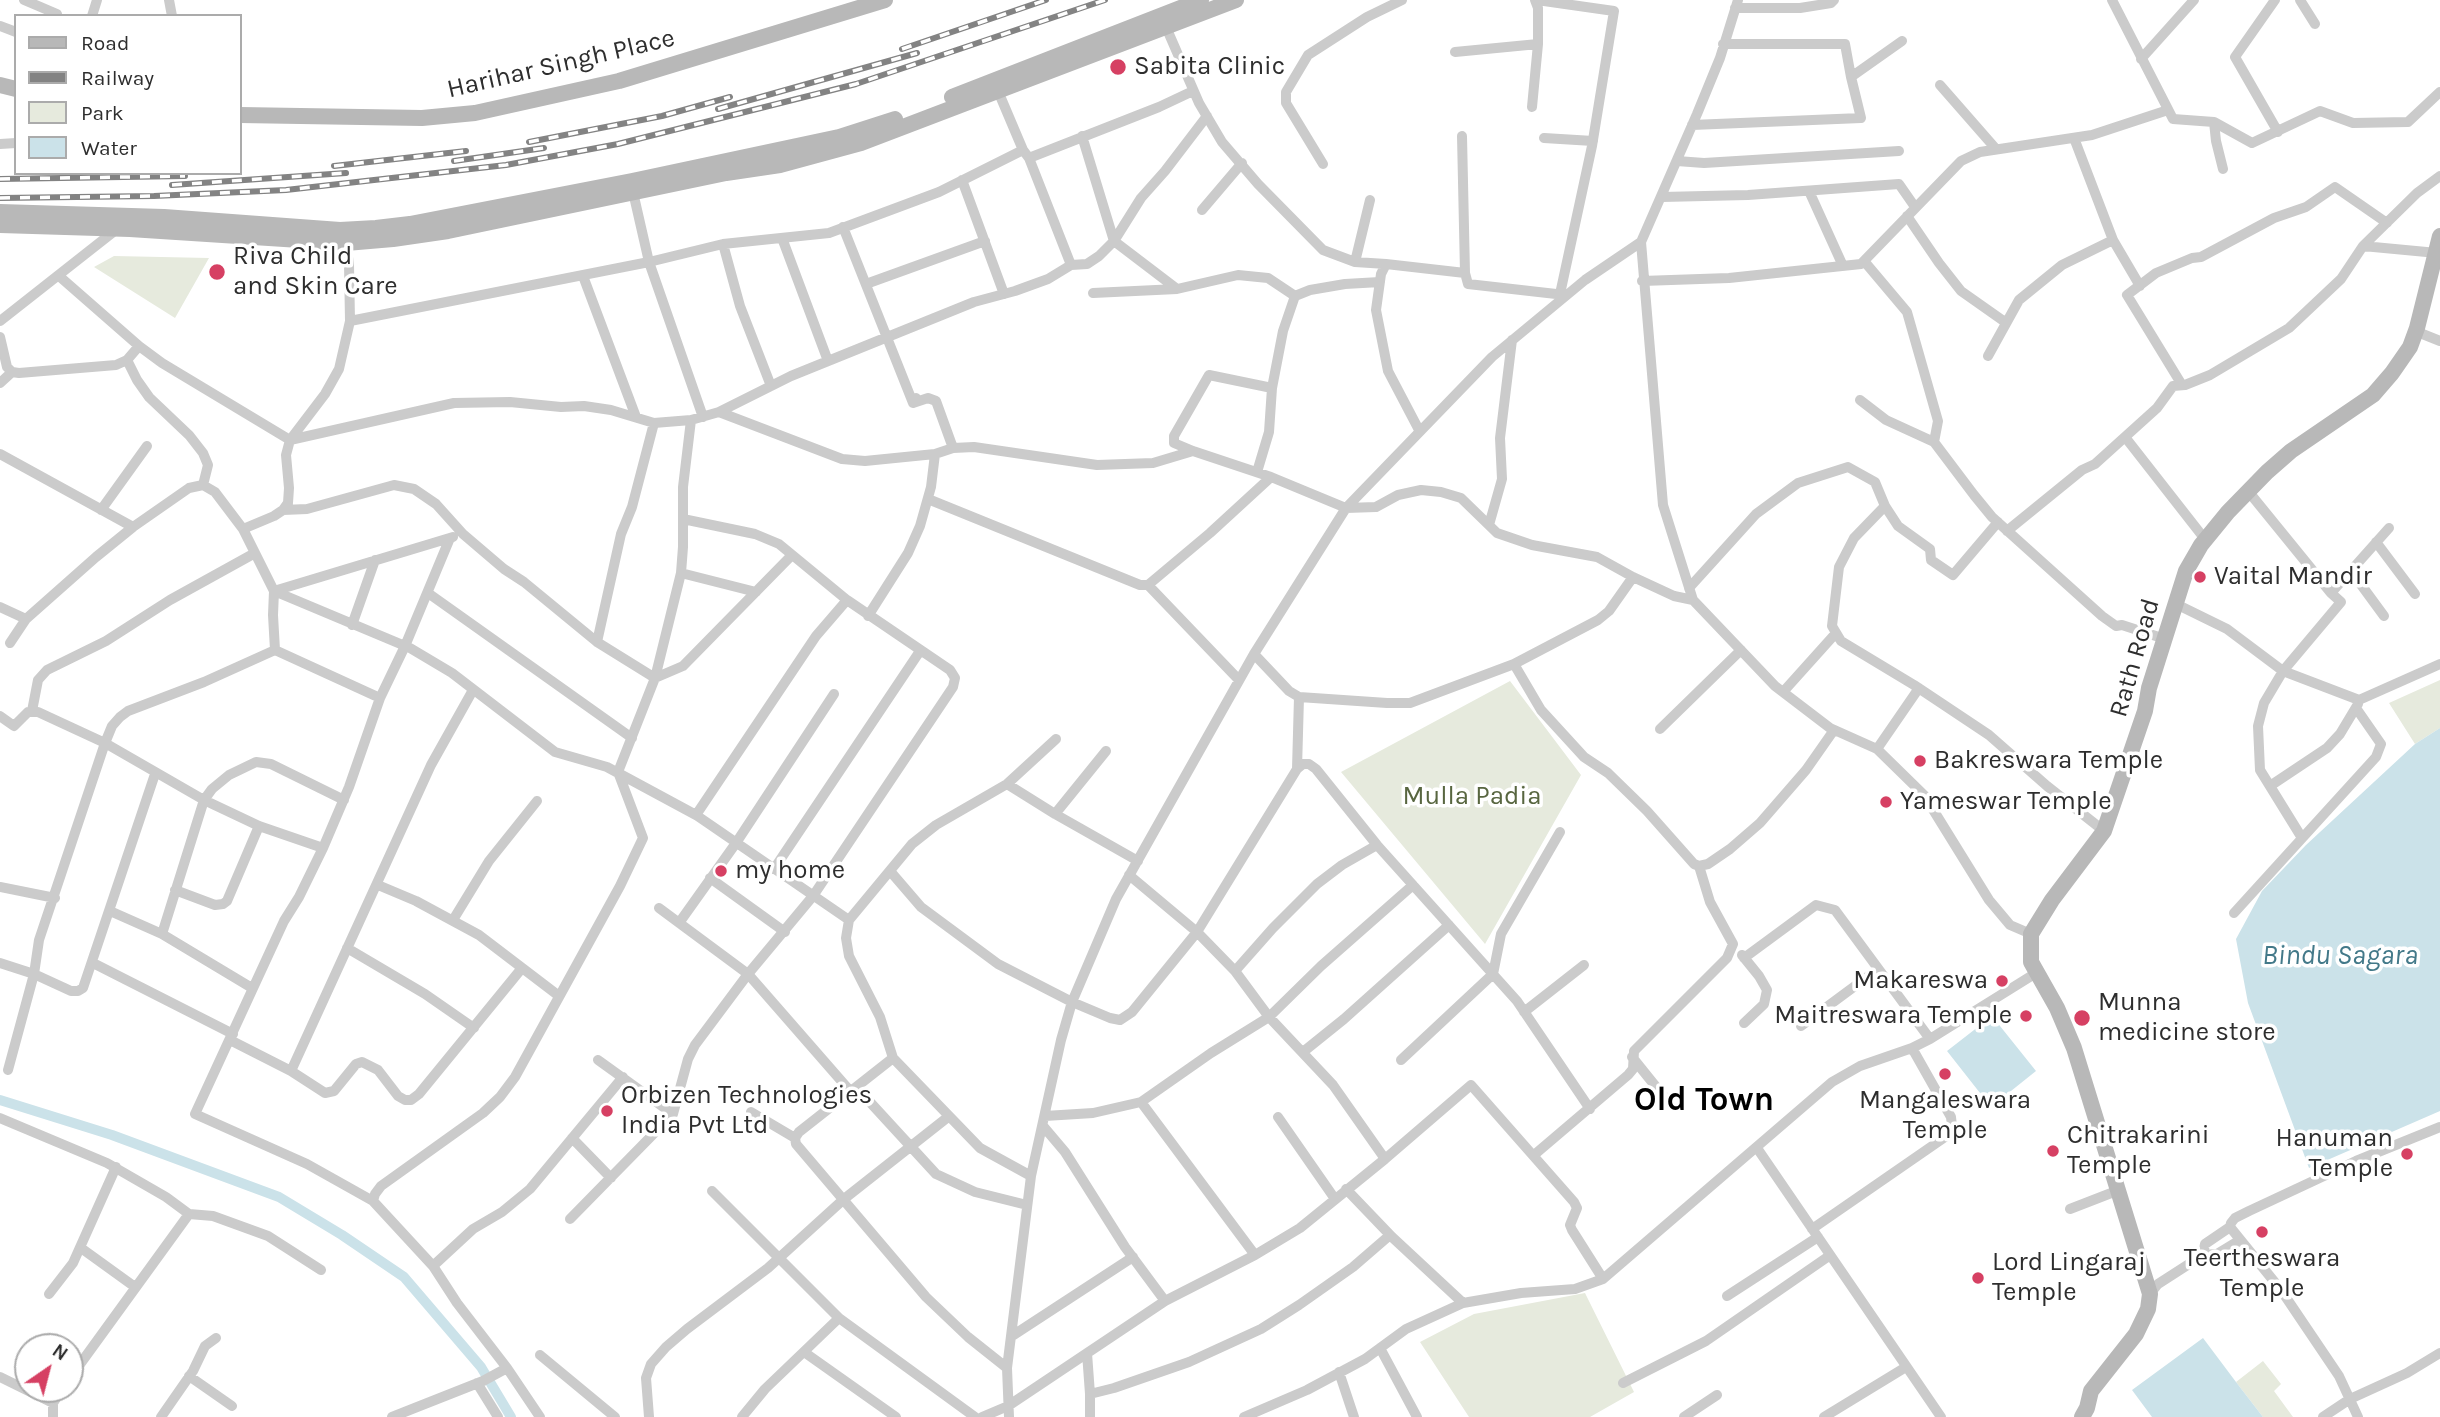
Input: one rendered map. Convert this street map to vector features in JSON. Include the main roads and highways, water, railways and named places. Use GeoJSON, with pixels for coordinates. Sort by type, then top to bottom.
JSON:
{"type":"FeatureCollection","features":[{"type":"Feature","properties":{"kind":"water","name":"Bindu Sagara"},"geometry":{"type":"Polygon","coordinates":[[[2440,728],[2440,1111],[2309,1168],[2248,1003],[2236,939],[2262,891],[2306,845],[2415,744],[2440,728]]]}},
{"type":"Feature","properties":{"kind":"water"},"geometry":{"type":"Polygon","coordinates":[[[1992,1016],[2036,1071],[1991,1107],[1947,1051],[1992,1016]]]}},
{"type":"Feature","properties":{"kind":"water"},"geometry":{"type":"Polygon","coordinates":[[[2203,1338],[2263,1417],[2152,1417],[2132,1390],[2203,1338]]]}},
{"type":"Feature","properties":{"kind":"waterway"},"geometry":{"type":"LineString","coordinates":[[0,1100],[112,1135],[279,1197],[342,1235],[404,1277],[481,1367],[511,1417]]}},
{"type":"Feature","properties":{"kind":"railway"},"geometry":{"type":"LineString","coordinates":[[902,49],[1046,0]]}},
{"type":"Feature","properties":{"kind":"railway"},"geometry":{"type":"LineString","coordinates":[[0,198],[154,196],[286,190],[506,165],[618,144],[856,84],[1105,0]]}},
{"type":"Feature","properties":{"kind":"railway"},"geometry":{"type":"LineString","coordinates":[[718,109],[917,53]]}},
{"type":"Feature","properties":{"kind":"railway"},"geometry":{"type":"LineString","coordinates":[[529,142],[662,116],[730,97]]}},
{"type":"Feature","properties":{"kind":"railway"},"geometry":{"type":"LineString","coordinates":[[454,161],[544,148]]}},
{"type":"Feature","properties":{"kind":"railway"},"geometry":{"type":"LineString","coordinates":[[334,166],[466,151]]}},
{"type":"Feature","properties":{"kind":"railway"},"geometry":{"type":"LineString","coordinates":[[172,185],[346,173]]}},
{"type":"Feature","properties":{"kind":"railway"},"geometry":{"type":"LineString","coordinates":[[0,179],[185,176]]}},
{"type":"Feature","properties":{"kind":"place","name":"Sabita Clinic"},"geometry":{"type":"Point","coordinates":[1118,67]}},
{"type":"Feature","properties":{"kind":"place","name":"Riva Child and Skin Care"},"geometry":{"type":"Point","coordinates":[217,272]}},
{"type":"Feature","properties":{"kind":"place","name":"Vaital Mandir"},"geometry":{"type":"Point","coordinates":[2200,577]}},
{"type":"Feature","properties":{"kind":"place","name":"Bakreswara Temple"},"geometry":{"type":"Point","coordinates":[1920,761]}},
{"type":"Feature","properties":{"kind":"place","name":"Yameswar Temple"},"geometry":{"type":"Point","coordinates":[1886,802]}},
{"type":"Feature","properties":{"kind":"place","name":"my home"},"geometry":{"type":"Point","coordinates":[721,871]}},
{"type":"Feature","properties":{"kind":"place","name":"Makareswa"},"geometry":{"type":"Point","coordinates":[2002,981]}},
{"type":"Feature","properties":{"kind":"place","name":"Maitreswara Temple"},"geometry":{"type":"Point","coordinates":[2026,1016]}},
{"type":"Feature","properties":{"kind":"place","name":"Munna medicine store"},"geometry":{"type":"Point","coordinates":[2082,1018]}},
{"type":"Feature","properties":{"kind":"place","name":"Mangaleswara Temple"},"geometry":{"type":"Point","coordinates":[1945,1074]}},
{"type":"Feature","properties":{"kind":"place","name":"Orbizen Technologies India Pvt Ltd"},"geometry":{"type":"Point","coordinates":[607,1111]}},
{"type":"Feature","properties":{"kind":"place","name":"Chitrakarini Temple"},"geometry":{"type":"Point","coordinates":[2053,1151]}},
{"type":"Feature","properties":{"kind":"place","name":"Hanuman Temple"},"geometry":{"type":"Point","coordinates":[2407,1154]}},
{"type":"Feature","properties":{"kind":"place","name":"Teertheswara Temple"},"geometry":{"type":"Point","coordinates":[2262,1232]}},
{"type":"Feature","properties":{"kind":"place","name":"Lord Lingaraj Temple"},"geometry":{"type":"Point","coordinates":[1978,1278]}},
{"type":"Feature","properties":{"kind":"district","name":"Old Town"},"geometry":{"type":"Point","coordinates":[1704,1101]}},
{"type":"Feature","properties":{"kind":"park label","name":"Mulla Padia"},"geometry":{"type":"Point","coordinates":[1472,797]}}]}
